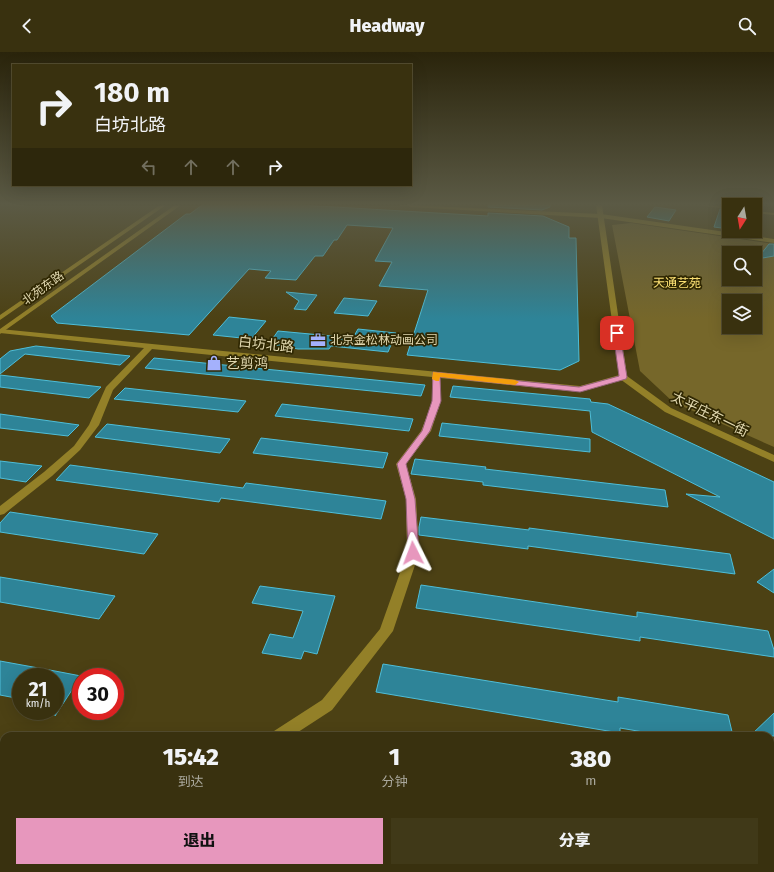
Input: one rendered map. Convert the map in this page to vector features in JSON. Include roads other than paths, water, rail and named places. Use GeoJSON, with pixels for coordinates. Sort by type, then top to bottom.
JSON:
{"type":"FeatureCollection","features":[{"type":"Feature","properties":{"kind":"street","name":"北苑东路"},"geometry":{"type":"LineString","coordinates":[[0,318],[107,243]]}},
{"type":"Feature","properties":{"kind":"street","name":"北苑东路"},"geometry":{"type":"LineString","coordinates":[[1,331],[123,243]]}},
{"type":"Feature","properties":{"kind":"street"},"geometry":{"type":"LineString","coordinates":[[605,243],[623,377]]}},
{"type":"Feature","properties":{"kind":"street","name":"白坊北路"},"geometry":{"type":"LineString","coordinates":[[1,331],[580,389],[623,377]]}},
{"type":"Feature","properties":{"kind":"street"},"geometry":{"type":"LineString","coordinates":[[0,511],[48,474],[77,448],[94,425],[109,389],[150,346]]}},
{"type":"Feature","properties":{"kind":"street"},"geometry":{"type":"LineString","coordinates":[[285,732],[327,705],[386,631],[413,553],[411,499],[401,464],[426,431],[436,401],[436,374]]}},
{"type":"Feature","properties":{"kind":"street","name":"太平庄东一街"},"geometry":{"type":"LineString","coordinates":[[623,377],[668,410],[774,459]]}},
{"type":"Feature","properties":{"kind":"place","name":"北京金松林动画公司"},"geometry":{"type":"Point","coordinates":[318,340]}},
{"type":"Feature","properties":{"kind":"place","name":"艺剪鸿"},"geometry":{"type":"Point","coordinates":[214,363]}},
{"type":"Feature","properties":{"kind":"park label","name":"天通艺苑"},"geometry":{"type":"Point","coordinates":[677,283]}}]}
